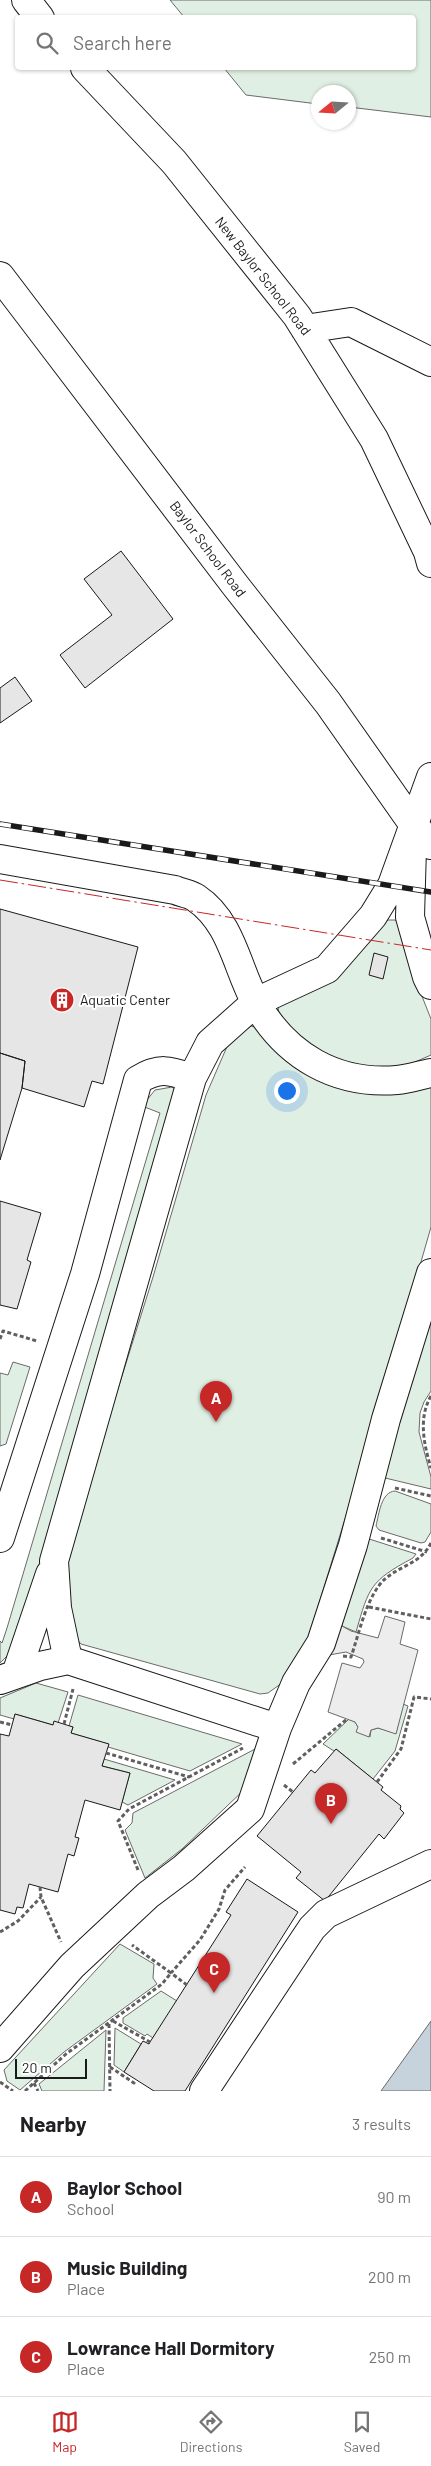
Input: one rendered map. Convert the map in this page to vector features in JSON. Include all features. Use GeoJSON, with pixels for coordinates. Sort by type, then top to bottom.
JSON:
{"type":"FeatureCollection","features":[{"type":"Feature","properties":{"kind":"street"},"geometry":{"type":"LineString","coordinates":[[26,0],[38,15]]}},
{"type":"Feature","properties":{"kind":"street","name":"New Baylor School Road"},"geometry":{"type":"LineString","coordinates":[[87,70],[174,162],[305,329],[374,439],[428,552],[431,563]]}},
{"type":"Feature","properties":{"kind":"street","name":"Baylor School Road"},"geometry":{"type":"LineString","coordinates":[[0,276],[328,703],[413,824],[431,846]]}},
{"type":"Feature","properties":{"kind":"street"},"geometry":{"type":"LineString","coordinates":[[305,329],[351,322],[431,362]]}},
{"type":"Feature","properties":{"kind":"street"},"geometry":{"type":"LineString","coordinates":[[8,1677],[54,1561],[192,1078],[210,1043],[256,1002],[328,969],[373,916],[392,886],[431,777]]}},
{"type":"Feature","properties":{"kind":"street"},"geometry":{"type":"LineString","coordinates":[[413,824],[410,917],[431,985]]}},
{"type":"Feature","properties":{"kind":"street"},"geometry":{"type":"LineString","coordinates":[[0,859],[175,890],[196,898],[222,928],[234,946],[256,1002],[279,1034],[299,1054],[322,1069],[364,1079],[398,1080],[431,1073]]}},
{"type":"Feature","properties":{"kind":"street"},"geometry":{"type":"LineString","coordinates":[[0,1538],[85,1274],[138,1080],[153,1070],[172,1071],[192,1078]]}},
{"type":"Feature","properties":{"kind":"street"},"geometry":{"type":"LineString","coordinates":[[0,2048],[72,1966],[148,1895],[184,1868],[250,1809],[277,1728],[296,1683],[320,1643],[353,1545],[386,1419],[431,1273]]}},
{"type":"Feature","properties":{"kind":"street"},"geometry":{"type":"LineString","coordinates":[[54,1561],[56,1608],[68,1660]]}},
{"type":"Feature","properties":{"kind":"street"},"geometry":{"type":"LineString","coordinates":[[8,1677],[68,1660],[277,1728]]}},
{"type":"Feature","properties":{"kind":"street"},"geometry":{"type":"LineString","coordinates":[[204,2091],[298,1948],[326,1914],[431,1864]]}},
{"type":"Feature","properties":{"kind":"path"},"geometry":{"type":"LineString","coordinates":[[0,1339],[3,1331],[61,1349]]}},
{"type":"Feature","properties":{"kind":"path"},"geometry":{"type":"LineString","coordinates":[[431,1396],[424,1417],[423,1433],[431,1468]]}},
{"type":"Feature","properties":{"kind":"path"},"geometry":{"type":"LineString","coordinates":[[393,1487],[431,1496]]}},
{"type":"Feature","properties":{"kind":"path"},"geometry":{"type":"LineString","coordinates":[[379,1538],[427,1552]]}},
{"type":"Feature","properties":{"kind":"path"},"geometry":{"type":"LineString","coordinates":[[368,1607],[431,1619]]}},
{"type":"Feature","properties":{"kind":"path"},"geometry":{"type":"LineString","coordinates":[[377,1782],[401,1749],[414,1697],[431,1699]]}},
{"type":"Feature","properties":{"kind":"path"},"geometry":{"type":"LineString","coordinates":[[289,1768],[347,1719]]}},
{"type":"Feature","properties":{"kind":"path"},"geometry":{"type":"LineString","coordinates":[[0,1722],[12,1725]]}},
{"type":"Feature","properties":{"kind":"path"},"geometry":{"type":"LineString","coordinates":[[148,1895],[118,1821],[129,1809],[246,1746]]}},
{"type":"Feature","properties":{"kind":"path"},"geometry":{"type":"LineString","coordinates":[[106,1753],[189,1777]]}},
{"type":"Feature","properties":{"kind":"path"},"geometry":{"type":"LineString","coordinates":[[284,1785],[293,1792]]}},
{"type":"Feature","properties":{"kind":"path"},"geometry":{"type":"LineString","coordinates":[[25,2091],[66,2054],[162,1984],[200,1940],[219,1909],[225,1890],[245,1866]]}},
{"type":"Feature","properties":{"kind":"path"},"geometry":{"type":"LineString","coordinates":[[40,1887],[41,1897],[72,1966]]}},
{"type":"Feature","properties":{"kind":"path"},"geometry":{"type":"LineString","coordinates":[[0,1932],[18,1920],[41,1897]]}},
{"type":"Feature","properties":{"kind":"path"},"geometry":{"type":"LineString","coordinates":[[111,1931],[186,1985]]}},
{"type":"Feature","properties":{"kind":"path"},"geometry":{"type":"LineString","coordinates":[[113,2021],[150,2042]]}},
{"type":"Feature","properties":{"kind":"path"},"geometry":{"type":"LineString","coordinates":[[109,2024],[110,2091]]}},
{"type":"Feature","properties":{"kind":"path"},"geometry":{"type":"LineString","coordinates":[[110,2067],[134,2083],[136,2080]]}},
{"type":"Feature","properties":{"kind":"path"},"geometry":{"type":"LineString","coordinates":[[0,2082],[14,2091]]}},
{"type":"Feature","properties":{"kind":"path"},"geometry":{"type":"LineString","coordinates":[[34,2083],[38,2091]]}},
{"type":"Feature","properties":{"kind":"green space"},"geometry":{"type":"Polygon","coordinates":[[[170,0],[431,0],[431,117],[356,108],[356,85],[311,85],[311,103],[246,95],[226,70],[416,70],[416,15],[182,15],[170,0]]]}},
{"type":"Feature","properties":{"kind":"green space"},"geometry":{"type":"Polygon","coordinates":[[[395,920],[399,924],[408,961],[431,1019],[431,1055],[399,1069],[344,1064],[301,1039],[279,1015],[278,1005],[313,986],[357,956],[382,922],[395,920]]]}},
{"type":"Feature","properties":{"kind":"green space"},"geometry":{"type":"Polygon","coordinates":[[[251,1026],[265,1030],[349,1089],[379,1094],[431,1084],[431,1227],[380,1405],[309,1636],[282,1683],[268,1693],[260,1694],[81,1644],[74,1636],[66,1573],[70,1542],[153,1277],[206,1095],[229,1042],[251,1026]]]}},
{"type":"Feature","properties":{"kind":"green space"},"geometry":{"type":"Polygon","coordinates":[[[172,1087],[180,1093],[17,1646],[0,1663],[0,1641],[2,1643],[7,1628],[160,1113],[142,1106],[155,1090],[172,1087]]]}},
{"type":"Feature","properties":{"kind":"green space"},"geometry":{"type":"Polygon","coordinates":[[[431,1315],[431,1391],[420,1413],[419,1432],[431,1477],[431,1489],[381,1477],[431,1315]]]}},
{"type":"Feature","properties":{"kind":"green space"},"geometry":{"type":"Polygon","coordinates":[[[13,1362],[30,1367],[6,1444],[0,1446],[0,1373],[8,1375],[13,1362]]]}},
{"type":"Feature","properties":{"kind":"green space"},"geometry":{"type":"Polygon","coordinates":[[[395,1491],[431,1504],[431,1532],[425,1542],[421,1543],[379,1530],[376,1526],[384,1499],[390,1492],[395,1491]]]}},
{"type":"Feature","properties":{"kind":"green space"},"geometry":{"type":"Polygon","coordinates":[[[363,1537],[416,1554],[413,1558],[388,1573],[373,1587],[364,1605],[356,1632],[342,1626],[339,1620],[363,1537]]]}},
{"type":"Feature","properties":{"kind":"green space"},"geometry":{"type":"Polygon","coordinates":[[[36,1683],[68,1692],[58,1723],[54,1722],[53,1725],[15,1714],[14,1719],[0,1715],[0,1698],[36,1683]]]}},
{"type":"Feature","properties":{"kind":"green space"},"geometry":{"type":"Polygon","coordinates":[[[78,1695],[242,1744],[190,1771],[108,1747],[108,1744],[71,1733],[73,1727],[69,1726],[78,1695]]]}},
{"type":"Feature","properties":{"kind":"green space"},"geometry":{"type":"Polygon","coordinates":[[[403,1704],[408,1706],[395,1751],[373,1779],[336,1749],[334,1751],[323,1744],[349,1719],[355,1722],[370,1737],[371,1730],[378,1728],[396,1733],[403,1704]]]}},
{"type":"Feature","properties":{"kind":"green space"},"geometry":{"type":"Polygon","coordinates":[[[257,1748],[247,1787],[182,1849],[145,1878],[125,1830],[132,1823],[133,1813],[257,1748]]]}},
{"type":"Feature","properties":{"kind":"green space"},"geometry":{"type":"Polygon","coordinates":[[[104,1759],[175,1780],[128,1805],[122,1802],[130,1773],[102,1766],[104,1759]]]}},
{"type":"Feature","properties":{"kind":"green space"},"geometry":{"type":"Polygon","coordinates":[[[120,1944],[154,1964],[153,1978],[157,1984],[64,2052],[20,2090],[7,2081],[4,2070],[120,1944]]]}},
{"type":"Feature","properties":{"kind":"green space"},"geometry":{"type":"Polygon","coordinates":[[[161,1991],[177,2001],[153,2038],[147,2034],[145,2036],[123,2023],[123,2018],[161,1991]]]}},
{"type":"Feature","properties":{"kind":"green space"},"geometry":{"type":"Polygon","coordinates":[[[115,2028],[141,2044],[124,2072],[114,2065],[115,2028]]]}},
{"type":"Feature","properties":{"kind":"green space"},"geometry":{"type":"Polygon","coordinates":[[[106,2030],[104,2091],[42,2091],[39,2084],[106,2030]]]}},
{"type":"Feature","properties":{"kind":"shaded area"},"geometry":{"type":"Polygon","coordinates":[[[385,1616],[405,1622],[400,1644],[418,1650],[396,1734],[378,1728],[371,1730],[369,1737],[356,1732],[358,1727],[355,1722],[328,1712],[342,1663],[360,1668],[364,1662],[363,1659],[346,1652],[329,1655],[339,1620],[342,1626],[351,1631],[378,1638],[385,1616]]]}},
{"type":"Feature","properties":{"kind":"shaded area"},"geometry":{"type":"Polygon","coordinates":[[[431,2021],[431,2091],[381,2091],[431,2021]]]}},
{"type":"Feature","properties":{"kind":"building"},"geometry":{"type":"Polygon","coordinates":[[[121,551],[173,619],[85,688],[60,655],[112,615],[84,579],[121,551]]]}},
{"type":"Feature","properties":{"kind":"building"},"geometry":{"type":"Polygon","coordinates":[[[15,677],[32,701],[0,723],[0,688],[15,677]]]}},
{"type":"Feature","properties":{"kind":"building","name":"Aquatic Center"},"geometry":{"type":"Polygon","coordinates":[[[0,909],[138,947],[103,1084],[92,1081],[84,1107],[22,1088],[25,1061],[0,1053],[0,909]]]}},
{"type":"Feature","properties":{"kind":"building"},"geometry":{"type":"Polygon","coordinates":[[[374,953],[388,957],[383,979],[369,975],[374,953]]]}},
{"type":"Feature","properties":{"kind":"building"},"geometry":{"type":"Polygon","coordinates":[[[0,1053],[25,1061],[22,1088],[0,1160],[0,1053]]]}},
{"type":"Feature","properties":{"kind":"building"},"geometry":{"type":"Polygon","coordinates":[[[0,1201],[41,1213],[27,1260],[31,1262],[17,1309],[0,1305],[0,1201]]]}},
{"type":"Feature","properties":{"kind":"building"},"geometry":{"type":"Polygon","coordinates":[[[15,1714],[53,1725],[54,1721],[73,1727],[71,1733],[109,1744],[102,1766],[130,1773],[120,1810],[85,1800],[75,1837],[79,1838],[74,1856],[68,1854],[58,1892],[29,1884],[23,1908],[17,1907],[15,1914],[0,1910],[0,1734],[9,1736],[15,1714]]]}},
{"type":"Feature","properties":{"kind":"building"},"geometry":{"type":"Polygon","coordinates":[[[336,1749],[383,1787],[381,1790],[401,1806],[400,1809],[404,1813],[384,1839],[379,1834],[325,1901],[296,1878],[301,1872],[257,1836],[311,1770],[315,1773],[336,1749]]]}},
{"type":"Feature","properties":{"kind":"building"},"geometry":{"type":"Polygon","coordinates":[[[247,1879],[298,1912],[185,2091],[154,2091],[124,2072],[143,2041],[149,2044],[231,1915],[226,1912],[247,1879]]]}},
{"type":"Feature","properties":{"kind":"railway"},"geometry":{"type":"LineString","coordinates":[[0,824],[431,892]]}},
{"type":"Feature","properties":{"kind":"power"},"geometry":{"type":"LineString","coordinates":[[0,880],[431,950]]}},
{"type":"Feature","properties":{"kind":"place","name":"Aquatic Center"},"geometry":{"type":"Point","coordinates":[62,1000]}},
{"type":"Feature","properties":{"kind":"place","name":"Baylor School"},"geometry":{"type":"Point","coordinates":[216,1422]}},
{"type":"Feature","properties":{"kind":"place","name":"Music Building"},"geometry":{"type":"Point","coordinates":[331,1824]}},
{"type":"Feature","properties":{"kind":"place","name":"Lowrance Hall Dormitory"},"geometry":{"type":"Point","coordinates":[214,1993]}}]}
